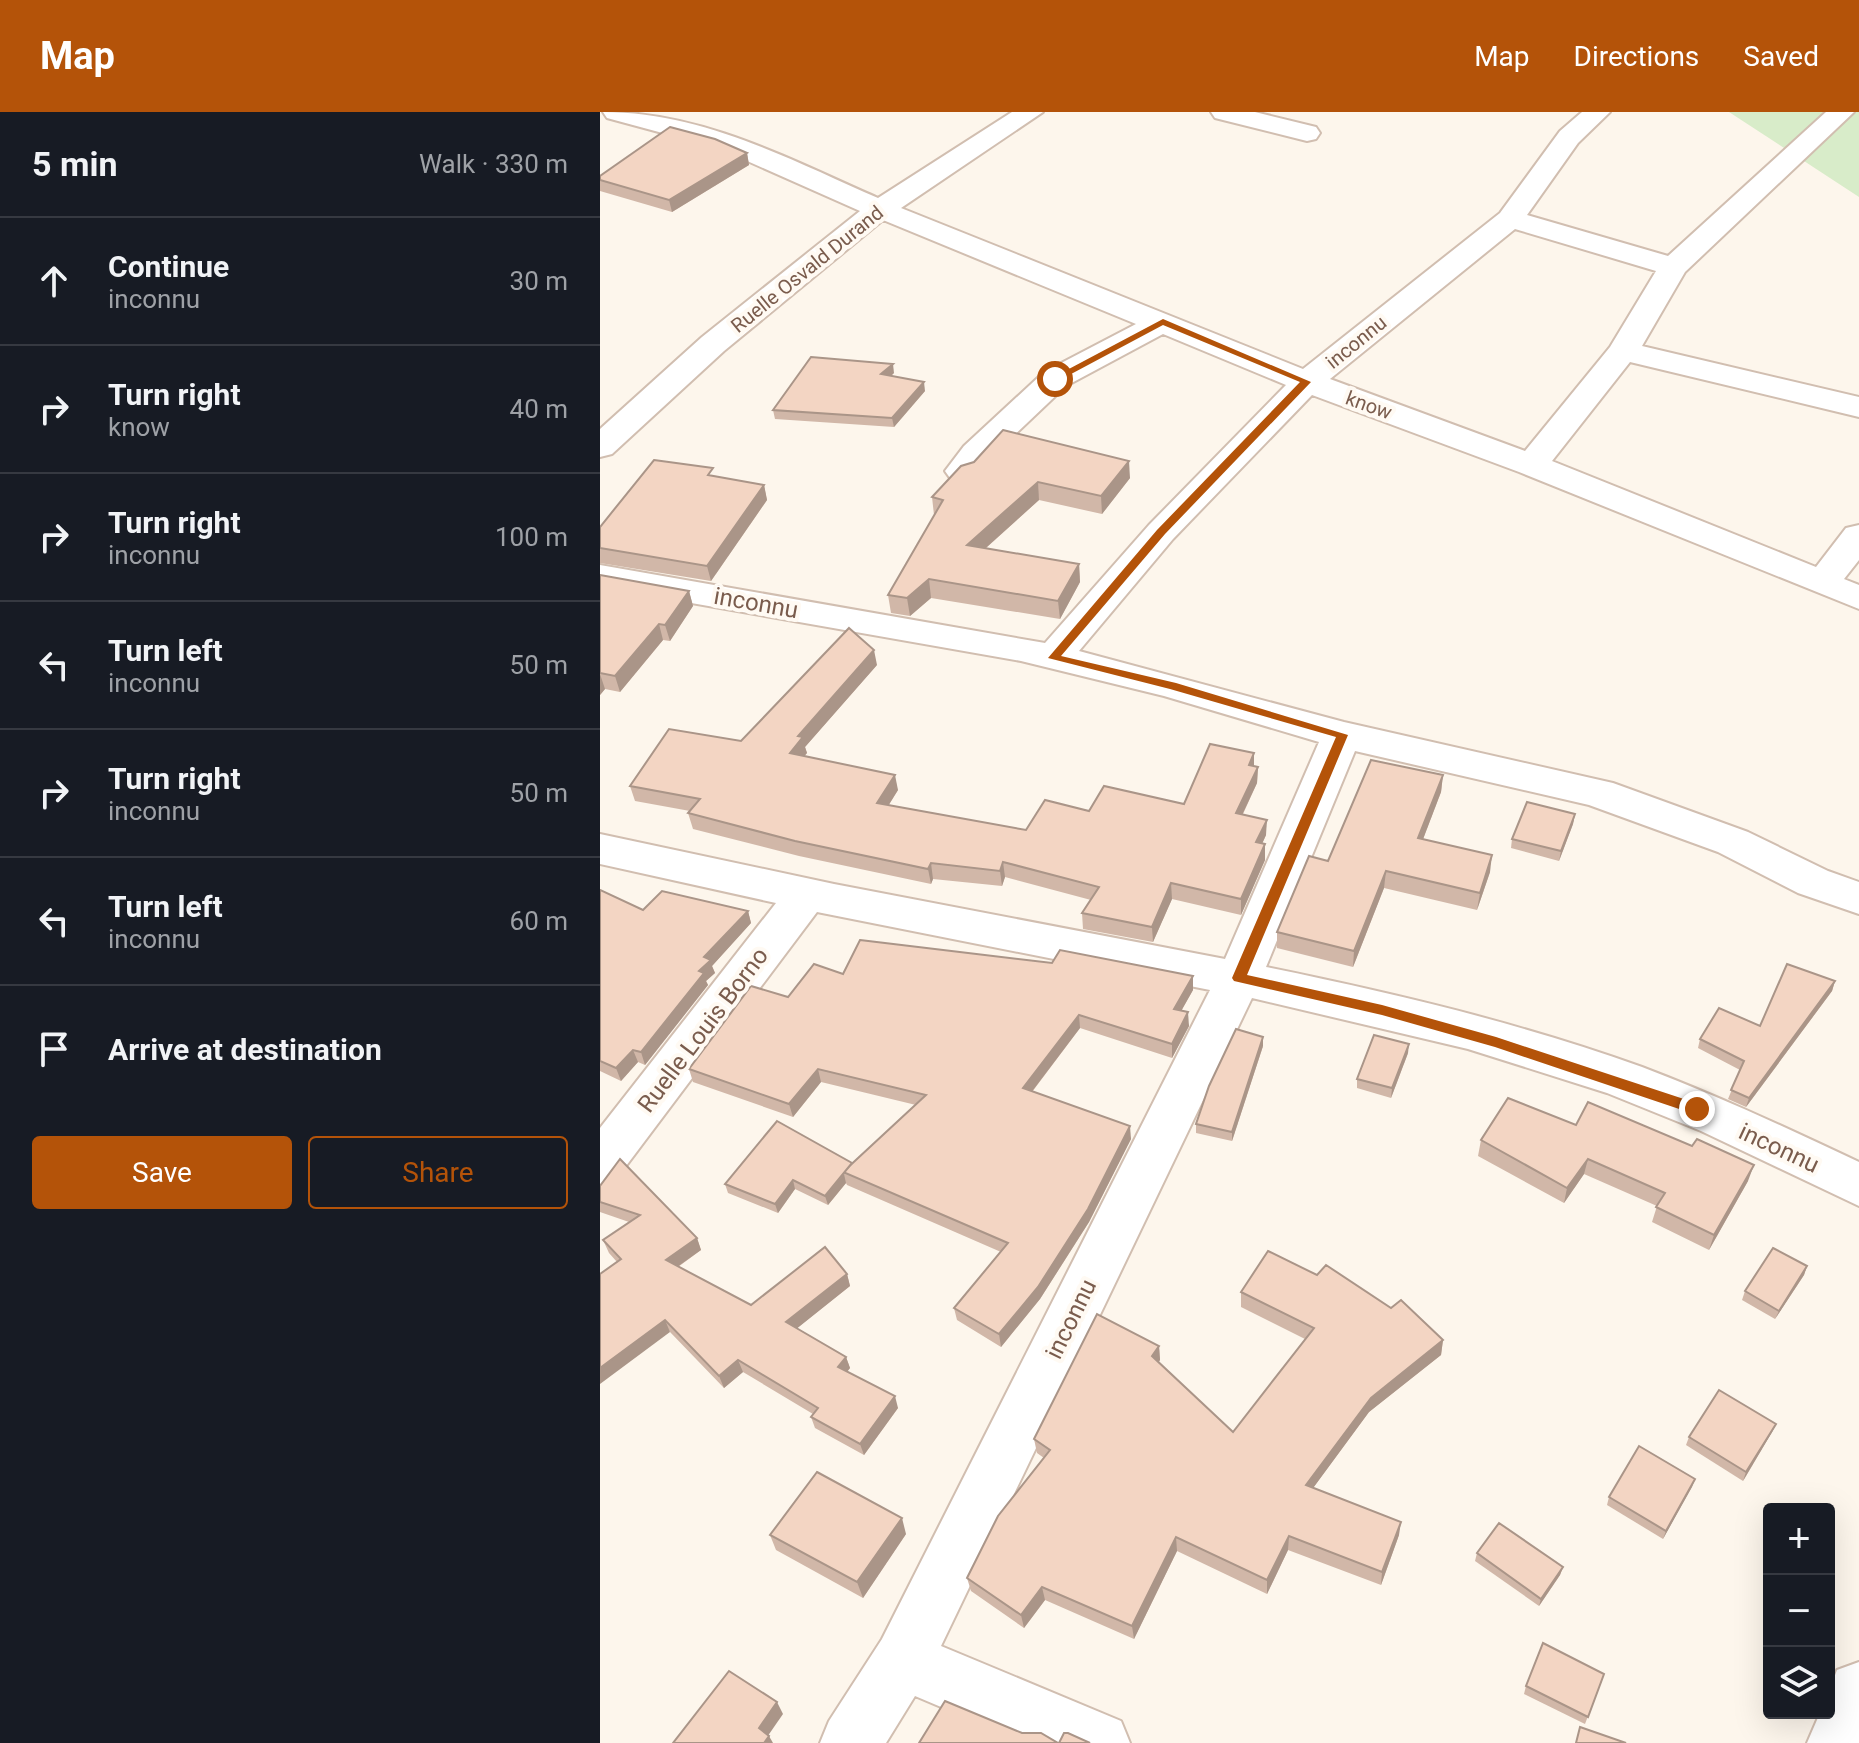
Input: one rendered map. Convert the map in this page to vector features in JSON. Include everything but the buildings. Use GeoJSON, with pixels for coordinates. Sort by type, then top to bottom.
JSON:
{"type":"FeatureCollection","features":[{"type":"Feature","properties":{"kind":"street"},"geometry":{"type":"LineString","coordinates":[[616,112],[727,142],[880,209]]}},
{"type":"Feature","properties":{"kind":"street","name":"Ruelle Osvald Durand"},"geometry":{"type":"LineString","coordinates":[[600,447],[713,344],[880,209],[1030,112]]}},
{"type":"Feature","properties":{"kind":"street"},"geometry":{"type":"LineString","coordinates":[[1224,112],[1307,133]]}},
{"type":"Feature","properties":{"kind":"street","name":"inconnu"},"geometry":{"type":"LineString","coordinates":[[1053,658],[1161,532],[1307,382],[1510,219],[1569,137],[1597,112]]}},
{"type":"Feature","properties":{"kind":"street"},"geometry":{"type":"LineString","coordinates":[[1531,465],[1623,351],[1673,267],[1841,112]]}},
{"type":"Feature","properties":{"kind":"street","name":"know"},"geometry":{"type":"LineString","coordinates":[[880,209],[1307,382],[1531,465],[1859,598]]}},
{"type":"Feature","properties":{"kind":"street"},"geometry":{"type":"LineString","coordinates":[[1510,219],[1673,267]]}},
{"type":"Feature","properties":{"kind":"street"},"geometry":{"type":"LineString","coordinates":[[962,471],[976,453],[1055,379],[1163,322]]}},
{"type":"Feature","properties":{"kind":"street"},"geometry":{"type":"LineString","coordinates":[[1623,351],[1859,407]]}},
{"type":"Feature","properties":{"kind":"street"},"geometry":{"type":"LineString","coordinates":[[1823,582],[1859,536]]}},
{"type":"Feature","properties":{"kind":"street","name":"inconnu"},"geometry":{"type":"LineString","coordinates":[[600,576],[1021,649],[1172,686],[1342,735],[1613,798],[1733,842],[1813,882],[1859,898]]}},
{"type":"Feature","properties":{"kind":"street","name":"inconnu"},"geometry":{"type":"LineString","coordinates":[[851,1743],[903,1660],[1239,978],[1342,735]]}},
{"type":"Feature","properties":{"kind":"street","name":"inconnu"},"geometry":{"type":"LineString","coordinates":[[600,849],[805,896],[1239,978],[1382,1010],[1580,1068],[1697,1109],[1859,1185]]}},
{"type":"Feature","properties":{"kind":"street","name":"Ruelle Louis Borno"},"geometry":{"type":"LineString","coordinates":[[600,1164],[805,896]]}},
{"type":"Feature","properties":{"kind":"street"},"geometry":{"type":"LineString","coordinates":[[903,1660],[1099,1743]]}},
{"type":"Feature","properties":{"kind":"street"},"geometry":{"type":"LineString","coordinates":[[1838,1743],[1859,1692]]}},
{"type":"Feature","properties":{"kind":"green space"},"geometry":{"type":"Polygon","coordinates":[[[1729,112],[1859,112],[1859,197],[1729,112]]]}},
{"type":"Feature","properties":{"kind":"route"},"geometry":{"type":"LineString","coordinates":[[1055,379],[1163,322],[1307,382],[1161,532],[1053,658],[1172,686],[1342,735],[1239,978],[1382,1010],[1496,1042],[1697,1109]]}}]}
